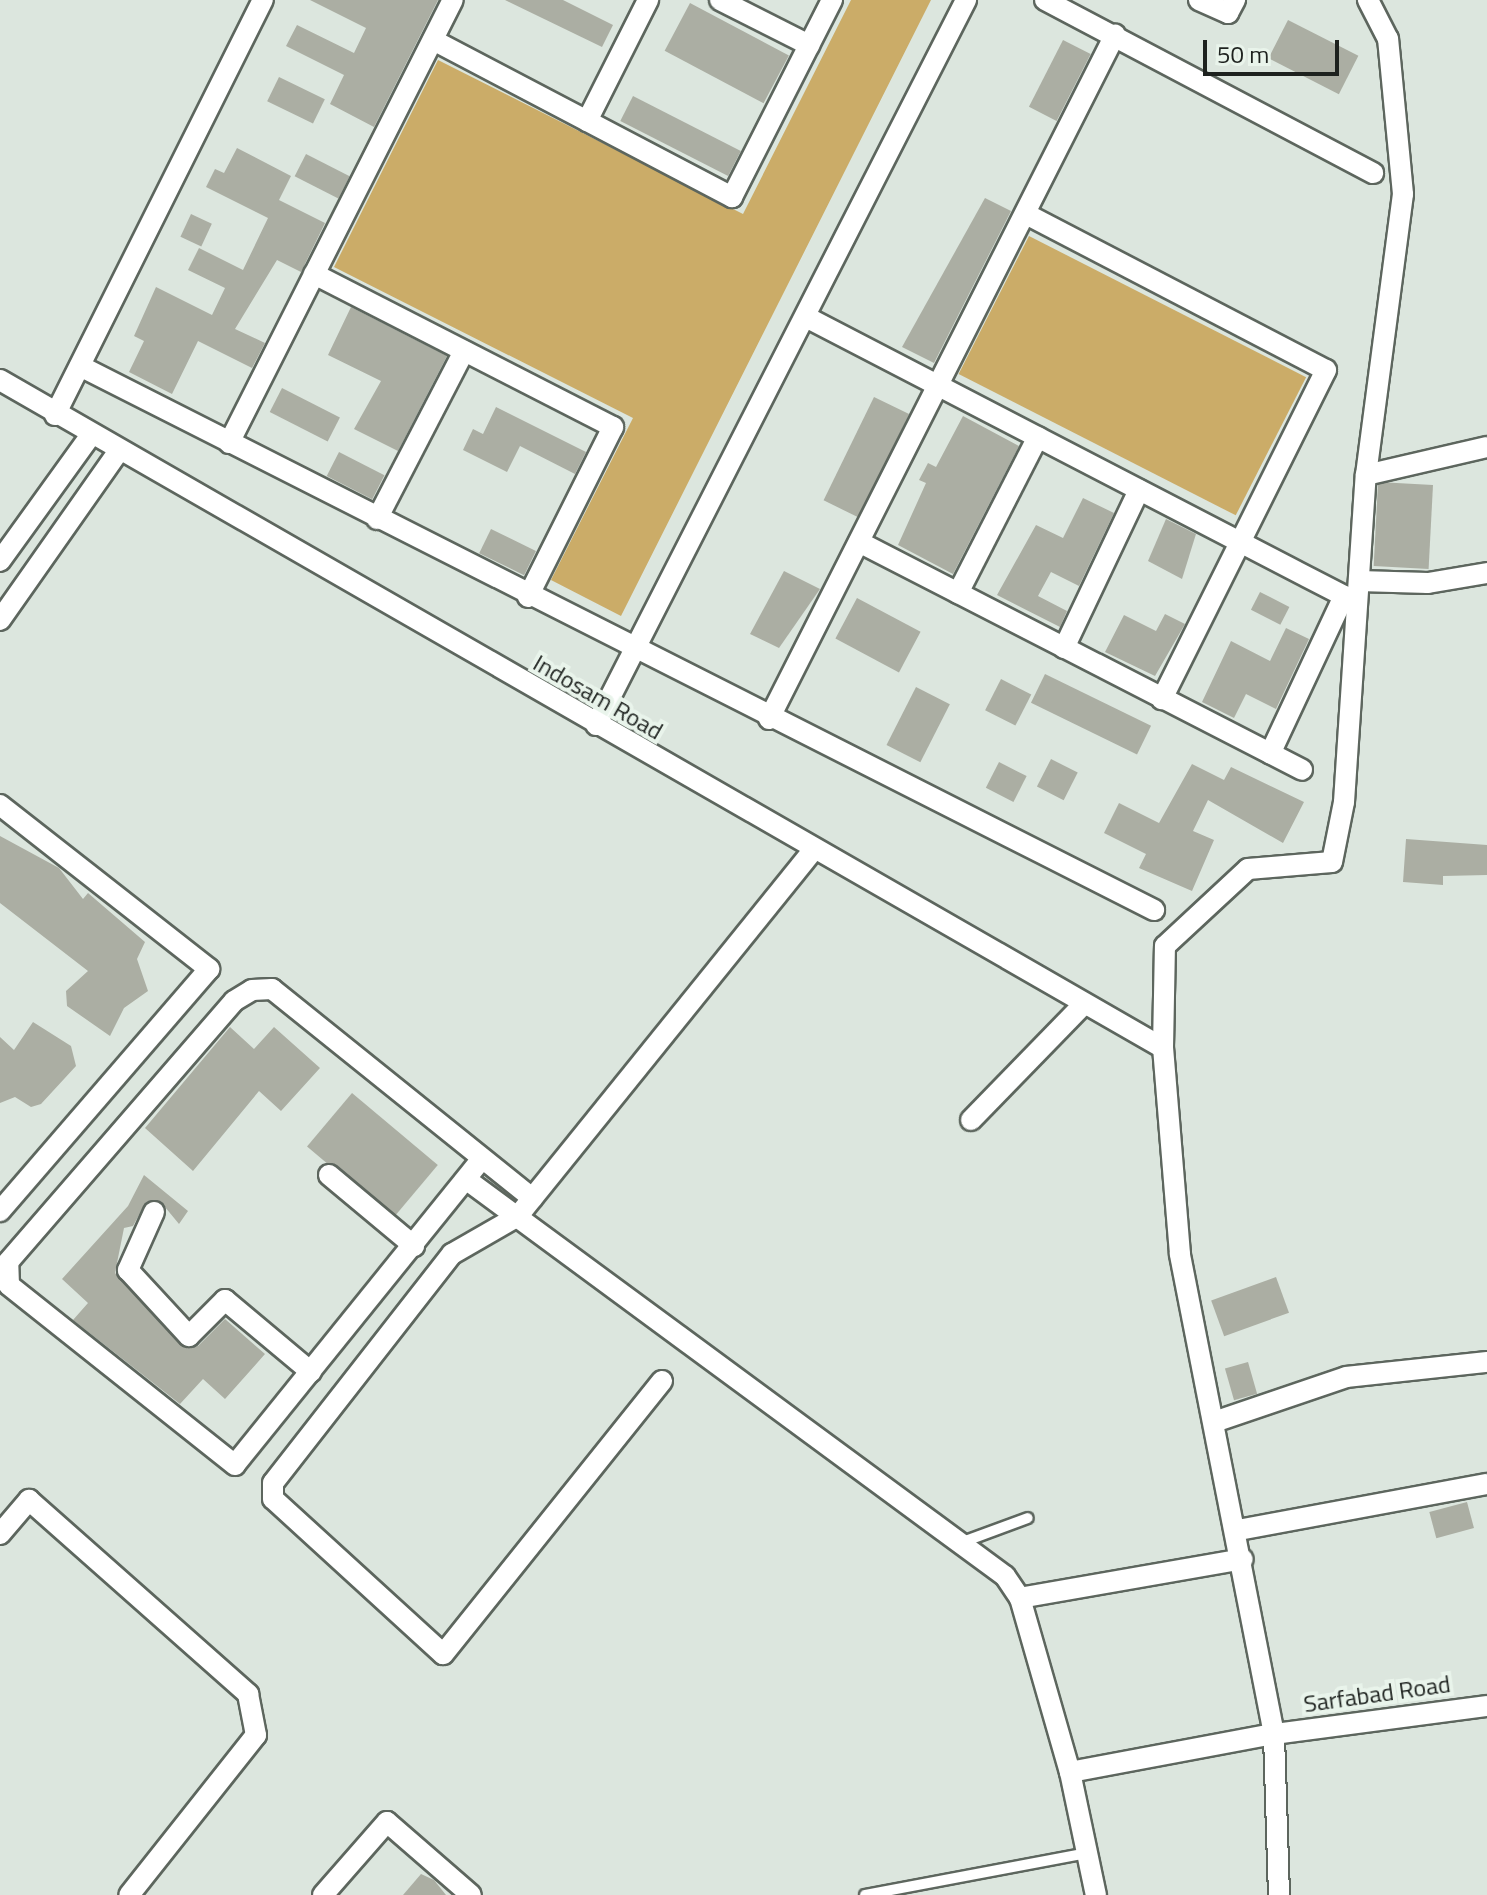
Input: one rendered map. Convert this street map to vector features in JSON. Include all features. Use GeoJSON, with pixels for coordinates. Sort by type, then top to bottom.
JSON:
{"type":"FeatureCollection","features":[{"type":"Feature","properties":{"kind":"street"},"geometry":{"type":"LineString","coordinates":[[55,415],[263,0]]}},
{"type":"Feature","properties":{"kind":"street"},"geometry":{"type":"LineString","coordinates":[[229,443],[453,0]]}},
{"type":"Feature","properties":{"kind":"street"},"geometry":{"type":"LineString","coordinates":[[587,121],[648,0]]}},
{"type":"Feature","properties":{"kind":"street"},"geometry":{"type":"LineString","coordinates":[[720,0],[809,45]]}},
{"type":"Feature","properties":{"kind":"street"},"geometry":{"type":"LineString","coordinates":[[433,40],[732,197],[832,0]]}},
{"type":"Feature","properties":{"kind":"street"},"geometry":{"type":"LineString","coordinates":[[596,725],[636,653],[966,0]]}},
{"type":"Feature","properties":{"kind":"street"},"geometry":{"type":"LineString","coordinates":[[1045,0],[1373,173]]}},
{"type":"Feature","properties":{"kind":"street"},"geometry":{"type":"LineString","coordinates":[[1199,0],[1228,13],[1235,0]]}},
{"type":"Feature","properties":{"kind":"street"},"geometry":{"type":"LineString","coordinates":[[1279,1895],[1274,1734],[1217,1421],[1180,1254],[1163,1048],[1165,946],[1248,869],[1332,862],[1344,802],[1366,475],[1403,194],[1388,39],[1368,0]]}},
{"type":"Feature","properties":{"kind":"street"},"geometry":{"type":"LineString","coordinates":[[769,719],[1115,35]]}},
{"type":"Feature","properties":{"kind":"street"},"geometry":{"type":"LineString","coordinates":[[1026,214],[1326,370],[1162,699]]}},
{"type":"Feature","properties":{"kind":"street"},"geometry":{"type":"LineString","coordinates":[[314,274],[613,427],[528,597]]}},
{"type":"Feature","properties":{"kind":"street"},"geometry":{"type":"LineString","coordinates":[[806,317],[1344,596],[1270,754]]}},
{"type":"Feature","properties":{"kind":"street"},"geometry":{"type":"LineString","coordinates":[[377,519],[464,351]]}},
{"type":"Feature","properties":{"kind":"street"},"geometry":{"type":"LineString","coordinates":[[80,366],[636,653],[1154,910]]}},
{"type":"Feature","properties":{"kind":"street","name":"Indosam Road"},"geometry":{"type":"LineString","coordinates":[[3,385],[1163,1048]]}},
{"type":"Feature","properties":{"kind":"street"},"geometry":{"type":"LineString","coordinates":[[0,561],[90,436]]}},
{"type":"Feature","properties":{"kind":"street"},"geometry":{"type":"LineString","coordinates":[[958,593],[1038,437]]}},
{"type":"Feature","properties":{"kind":"street"},"geometry":{"type":"LineString","coordinates":[[1366,475],[1487,447]]}},
{"type":"Feature","properties":{"kind":"street"},"geometry":{"type":"LineString","coordinates":[[0,620],[118,452]]}},
{"type":"Feature","properties":{"kind":"street"},"geometry":{"type":"LineString","coordinates":[[1064,648],[1139,490]]}},
{"type":"Feature","properties":{"kind":"street"},"geometry":{"type":"LineString","coordinates":[[859,542],[1302,770]]}},
{"type":"Feature","properties":{"kind":"street"},"geometry":{"type":"LineString","coordinates":[[1359,581],[1428,583],[1487,573]]}},
{"type":"Feature","properties":{"kind":"street"},"geometry":{"type":"LineString","coordinates":[[0,805],[209,969],[0,1211]]}},
{"type":"Feature","properties":{"kind":"street"},"geometry":{"type":"LineString","coordinates":[[662,1381],[443,1654],[273,1499],[273,1483],[452,1254],[518,1216],[813,850]]}},
{"type":"Feature","properties":{"kind":"street"},"geometry":{"type":"LineString","coordinates":[[480,1161],[235,1465],[9,1285],[8,1262],[234,1001],[252,990],[272,989],[480,1161],[532,1198]]}},
{"type":"Feature","properties":{"kind":"street"},"geometry":{"type":"LineString","coordinates":[[971,1120],[1084,1004]]}},
{"type":"Feature","properties":{"kind":"street"},"geometry":{"type":"LineString","coordinates":[[329,1175],[414,1246]]}},
{"type":"Feature","properties":{"kind":"street"},"geometry":{"type":"LineString","coordinates":[[467,1180],[804,1434],[1005,1576],[1020,1598],[1070,1772],[1096,1895]]}},
{"type":"Feature","properties":{"kind":"street"},"geometry":{"type":"LineString","coordinates":[[154,1212],[128,1270],[189,1336],[225,1300],[311,1372]]}},
{"type":"Feature","properties":{"kind":"street"},"geometry":{"type":"LineString","coordinates":[[1217,1421],[1346,1377],[1487,1362]]}},
{"type":"Feature","properties":{"kind":"street"},"geometry":{"type":"LineString","coordinates":[[1238,1530],[1487,1484]]}},
{"type":"Feature","properties":{"kind":"street"},"geometry":{"type":"LineString","coordinates":[[0,1534],[29,1500],[248,1694],[256,1735],[129,1895]]}},
{"type":"Feature","properties":{"kind":"street"},"geometry":{"type":"LineString","coordinates":[[1020,1598],[1243,1559]]}},
{"type":"Feature","properties":{"kind":"street","name":"Sarfabad Road"},"geometry":{"type":"LineString","coordinates":[[1070,1772],[1274,1734],[1487,1706]]}},
{"type":"Feature","properties":{"kind":"street"},"geometry":{"type":"LineString","coordinates":[[323,1895],[387,1822],[471,1895]]}},
{"type":"Feature","properties":{"kind":"lane"},"geometry":{"type":"LineString","coordinates":[[960,1543],[1028,1518]]}},
{"type":"Feature","properties":{"kind":"lane"},"geometry":{"type":"LineString","coordinates":[[865,1895],[1087,1853]]}},
{"type":"Feature","properties":{"kind":"shaded area"},"geometry":{"type":"Polygon","coordinates":[[[851,0],[931,0],[621,616],[551,580],[633,418],[334,267],[438,60],[743,214],[851,0]]]}},
{"type":"Feature","properties":{"kind":"shaded area"},"geometry":{"type":"Polygon","coordinates":[[[1029,236],[1306,377],[1236,515],[959,374],[1029,236]]]}},
{"type":"Feature","properties":{"kind":"building"},"geometry":{"type":"Polygon","coordinates":[[[310,0],[438,0],[374,127],[330,104],[344,75],[286,46],[297,25],[354,53],[366,28],[310,0]]]}},
{"type":"Feature","properties":{"kind":"building"},"geometry":{"type":"Polygon","coordinates":[[[505,0],[563,0],[613,25],[602,47],[505,0]]]}},
{"type":"Feature","properties":{"kind":"building"},"geometry":{"type":"Polygon","coordinates":[[[690,3],[789,56],[764,103],[665,51],[690,3]]]}},
{"type":"Feature","properties":{"kind":"building"},"geometry":{"type":"Polygon","coordinates":[[[1288,20],[1358,56],[1339,94],[1268,58],[1288,20]]]}},
{"type":"Feature","properties":{"kind":"building"},"geometry":{"type":"Polygon","coordinates":[[[1063,40],[1091,54],[1057,121],[1029,107],[1063,40]]]}},
{"type":"Feature","properties":{"kind":"building"},"geometry":{"type":"Polygon","coordinates":[[[279,77],[325,99],[313,124],[267,101],[279,77]]]}},
{"type":"Feature","properties":{"kind":"building"},"geometry":{"type":"Polygon","coordinates":[[[633,96],[741,151],[728,176],[620,121],[633,96]]]}},
{"type":"Feature","properties":{"kind":"building"},"geometry":{"type":"Polygon","coordinates":[[[237,148],[291,176],[279,200],[325,223],[301,272],[277,260],[235,329],[265,343],[252,368],[198,341],[172,394],[129,372],[144,341],[134,336],[156,287],[212,315],[225,288],[188,270],[199,248],[243,270],[268,218],[206,187],[215,169],[224,173],[237,148]]]}},
{"type":"Feature","properties":{"kind":"building"},"geometry":{"type":"Polygon","coordinates":[[[306,154],[350,176],[338,199],[295,176],[306,154]]]}},
{"type":"Feature","properties":{"kind":"building"},"geometry":{"type":"Polygon","coordinates":[[[985,198],[1011,211],[934,363],[902,347],[985,198]]]}},
{"type":"Feature","properties":{"kind":"building"},"geometry":{"type":"Polygon","coordinates":[[[191,214],[212,224],[201,246],[180,237],[191,214]]]}},
{"type":"Feature","properties":{"kind":"building"},"geometry":{"type":"Polygon","coordinates":[[[351,307],[447,356],[398,451],[354,429],[381,381],[328,355],[351,307]]]}},
{"type":"Feature","properties":{"kind":"building"},"geometry":{"type":"Polygon","coordinates":[[[282,388],[340,418],[328,442],[270,412],[282,388]]]}},
{"type":"Feature","properties":{"kind":"building"},"geometry":{"type":"Polygon","coordinates":[[[874,397],[909,414],[859,517],[824,500],[874,397]]]}},
{"type":"Feature","properties":{"kind":"building"},"geometry":{"type":"Polygon","coordinates":[[[496,407],[586,452],[575,474],[520,446],[507,472],[463,450],[473,429],[483,434],[496,407]]]}},
{"type":"Feature","properties":{"kind":"building"},"geometry":{"type":"Polygon","coordinates":[[[963,416],[1019,446],[953,574],[898,545],[926,483],[919,480],[928,463],[936,467],[963,416]]]}},
{"type":"Feature","properties":{"kind":"building"},"geometry":{"type":"Polygon","coordinates":[[[339,452],[384,475],[372,499],[327,476],[339,452]]]}},
{"type":"Feature","properties":{"kind":"building"},"geometry":{"type":"Polygon","coordinates":[[[1378,482],[1433,485],[1429,569],[1374,566],[1378,482]]]}},
{"type":"Feature","properties":{"kind":"building"},"geometry":{"type":"Polygon","coordinates":[[[1083,498],[1114,513],[1079,586],[1051,572],[1038,596],[1067,611],[1060,627],[997,595],[1036,525],[1063,538],[1083,498]]]}},
{"type":"Feature","properties":{"kind":"building"},"geometry":{"type":"Polygon","coordinates":[[[1166,519],[1196,534],[1182,579],[1148,561],[1166,519]]]}},
{"type":"Feature","properties":{"kind":"building"},"geometry":{"type":"Polygon","coordinates":[[[491,529],[536,551],[524,575],[479,553],[491,529]]]}},
{"type":"Feature","properties":{"kind":"building"},"geometry":{"type":"Polygon","coordinates":[[[784,571],[820,589],[779,648],[750,634],[784,571]]]}},
{"type":"Feature","properties":{"kind":"building"},"geometry":{"type":"Polygon","coordinates":[[[1260,592],[1289,607],[1280,625],[1251,610],[1260,592]]]}},
{"type":"Feature","properties":{"kind":"building"},"geometry":{"type":"Polygon","coordinates":[[[857,598],[921,632],[899,672],[835,639],[857,598]]]}},
{"type":"Feature","properties":{"kind":"building"},"geometry":{"type":"Polygon","coordinates":[[[1165,614],[1185,624],[1155,676],[1105,652],[1124,615],[1156,631],[1165,614]]]}},
{"type":"Feature","properties":{"kind":"building"},"geometry":{"type":"Polygon","coordinates":[[[1286,628],[1309,639],[1276,709],[1246,694],[1234,718],[1202,702],[1231,641],[1270,661],[1286,628]]]}},
{"type":"Feature","properties":{"kind":"building"},"geometry":{"type":"Polygon","coordinates":[[[1045,674],[1151,726],[1137,754],[1031,703],[1045,674]]]}},
{"type":"Feature","properties":{"kind":"building"},"geometry":{"type":"Polygon","coordinates":[[[1001,679],[1031,694],[1015,726],[985,710],[1001,679]]]}},
{"type":"Feature","properties":{"kind":"building"},"geometry":{"type":"Polygon","coordinates":[[[916,687],[950,704],[920,762],[886,745],[916,687]]]}},
{"type":"Feature","properties":{"kind":"building"},"geometry":{"type":"Polygon","coordinates":[[[1051,759],[1078,773],[1064,800],[1037,787],[1051,759]]]}},
{"type":"Feature","properties":{"kind":"building"},"geometry":{"type":"Polygon","coordinates":[[[999,762],[1027,776],[1013,802],[986,788],[999,762]]]}},
{"type":"Feature","properties":{"kind":"building"},"geometry":{"type":"Polygon","coordinates":[[[1192,764],[1224,780],[1231,767],[1304,802],[1283,843],[1208,800],[1193,831],[1214,840],[1192,891],[1139,868],[1146,854],[1104,833],[1119,803],[1159,823],[1192,764]]]}},
{"type":"Feature","properties":{"kind":"building"},"geometry":{"type":"Polygon","coordinates":[[[0,836],[59,868],[83,899],[88,893],[145,942],[137,959],[148,991],[124,1008],[110,1036],[67,1006],[66,991],[88,971],[0,903],[0,836]]]}},
{"type":"Feature","properties":{"kind":"building"},"geometry":{"type":"Polygon","coordinates":[[[1406,839],[1487,845],[1487,875],[1443,876],[1443,885],[1403,882],[1406,839]]]}},
{"type":"Feature","properties":{"kind":"building"},"geometry":{"type":"Polygon","coordinates":[[[33,1022],[71,1046],[76,1066],[41,1104],[31,1107],[15,1097],[0,1103],[0,1037],[14,1050],[33,1022]]]}},
{"type":"Feature","properties":{"kind":"building"},"geometry":{"type":"Polygon","coordinates":[[[230,1027],[254,1049],[274,1027],[320,1068],[281,1111],[259,1091],[193,1171],[145,1128],[230,1027]]]}},
{"type":"Feature","properties":{"kind":"building"},"geometry":{"type":"Polygon","coordinates":[[[352,1093],[438,1165],[393,1219],[307,1147],[352,1093]]]}},
{"type":"Feature","properties":{"kind":"building"},"geometry":{"type":"Polygon","coordinates":[[[144,1175],[188,1211],[179,1224],[160,1201],[146,1202],[133,1226],[124,1228],[115,1273],[185,1348],[198,1346],[225,1319],[265,1354],[225,1399],[203,1379],[180,1404],[73,1320],[88,1303],[62,1279],[128,1206],[144,1175]]]}},
{"type":"Feature","properties":{"kind":"building"},"geometry":{"type":"Polygon","coordinates":[[[1276,1277],[1289,1313],[1224,1336],[1211,1301],[1276,1277]]]}},
{"type":"Feature","properties":{"kind":"building"},"geometry":{"type":"Polygon","coordinates":[[[1248,1362],[1257,1394],[1234,1400],[1225,1369],[1248,1362]]]}},
{"type":"Feature","properties":{"kind":"building"},"geometry":{"type":"Polygon","coordinates":[[[1467,1502],[1474,1528],[1436,1538],[1429,1512],[1467,1502]]]}},
{"type":"Feature","properties":{"kind":"building"},"geometry":{"type":"Polygon","coordinates":[[[421,1874],[434,1880],[446,1895],[403,1895],[421,1874]]]}}]}
